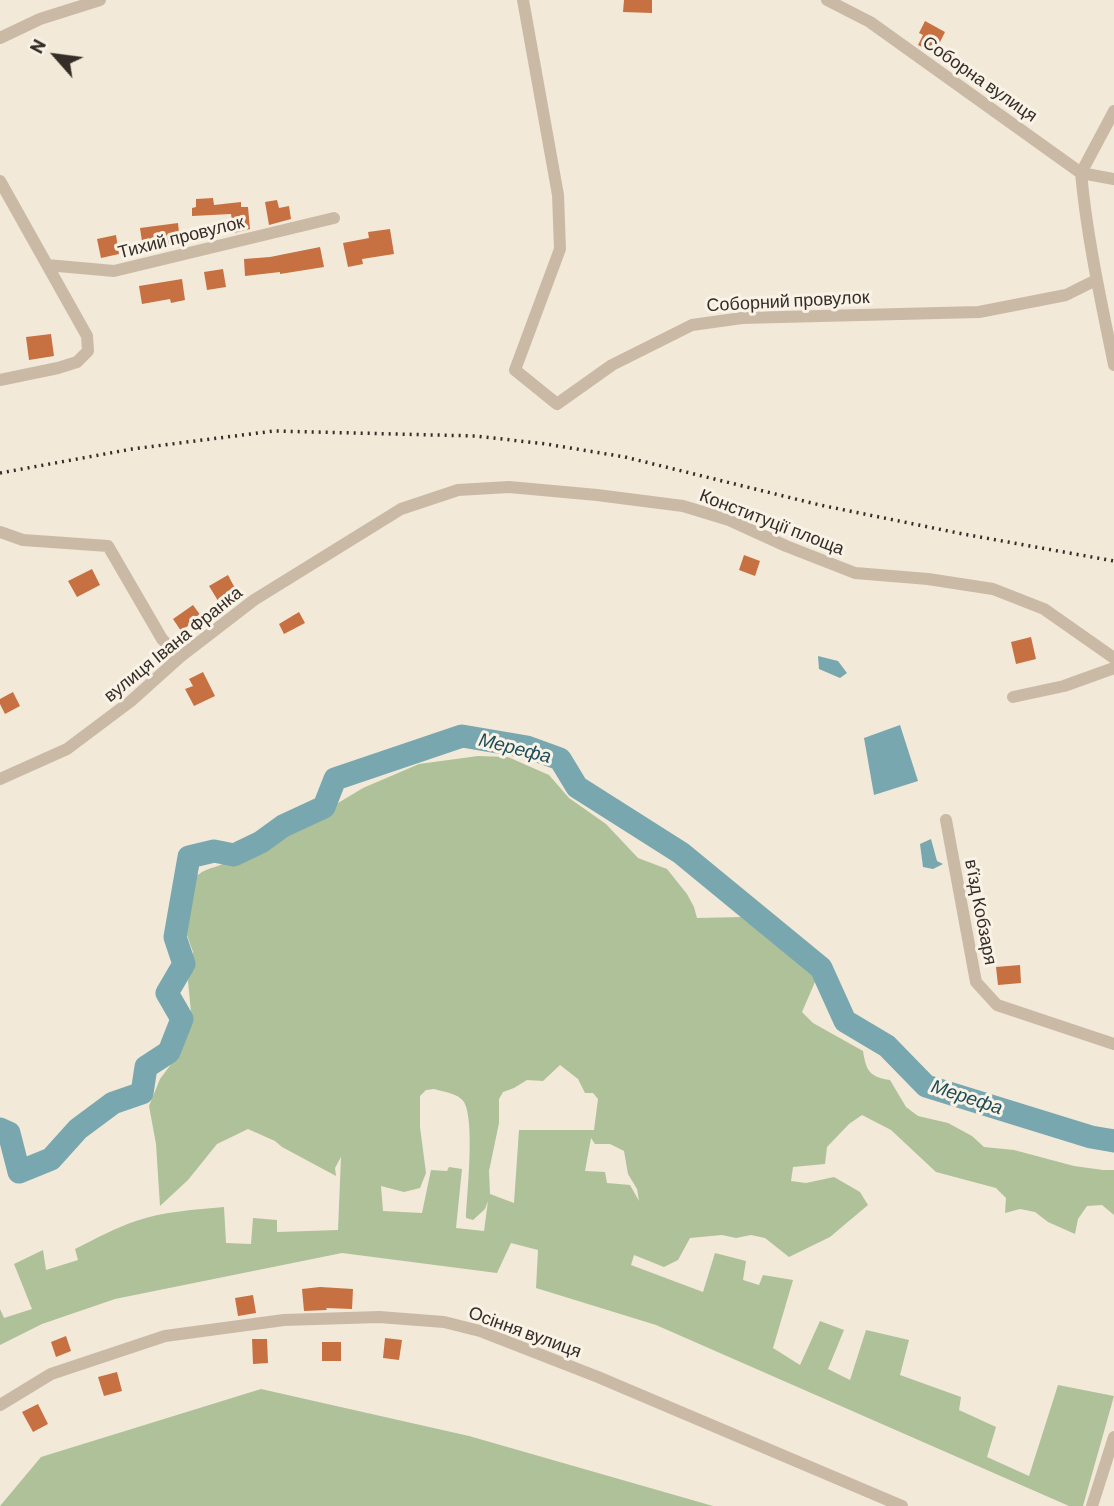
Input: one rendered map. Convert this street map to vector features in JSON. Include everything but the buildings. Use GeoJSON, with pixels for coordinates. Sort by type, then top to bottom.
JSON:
{"type":"FeatureCollection","features":[{"type":"Feature","properties":{"kind":"street"},"geometry":{"type":"LineString","coordinates":[[0,38],[40,19],[100,0]]}},
{"type":"Feature","properties":{"kind":"street","name":"Соборний провулок"},"geometry":{"type":"LineString","coordinates":[[523,0],[558,195],[560,249],[515,370],[557,404],[612,365],[692,325],[742,318],[979,312],[1066,295],[1096,280]]}},
{"type":"Feature","properties":{"kind":"street","name":"Соборна вулиця"},"geometry":{"type":"LineString","coordinates":[[827,0],[870,22],[1081,173],[1114,178]]}},
{"type":"Feature","properties":{"kind":"street"},"geometry":{"type":"LineString","coordinates":[[1114,111],[1081,173],[1096,280],[1114,365]]}},
{"type":"Feature","properties":{"kind":"street"},"geometry":{"type":"LineString","coordinates":[[0,181],[87,336],[88,351],[77,362],[0,380]]}},
{"type":"Feature","properties":{"kind":"street","name":"Тихий провулок"},"geometry":{"type":"LineString","coordinates":[[47,265],[114,271],[334,218]]}},
{"type":"Feature","properties":{"kind":"street","name":"Конституції площа"},"geometry":{"type":"LineString","coordinates":[[401,509],[458,490],[509,487],[683,506],[729,520],[855,573],[928,579],[993,589],[1044,609],[1114,658]]}},
{"type":"Feature","properties":{"kind":"street","name":"вулиця Івана Франка"},"geometry":{"type":"LineString","coordinates":[[0,779],[67,749],[131,701],[180,657],[254,600],[401,509]]}},
{"type":"Feature","properties":{"kind":"street"},"geometry":{"type":"LineString","coordinates":[[0,532],[23,540],[108,546],[162,639],[180,657]]}},
{"type":"Feature","properties":{"kind":"street"},"geometry":{"type":"LineString","coordinates":[[1013,697],[1064,686],[1114,668]]}},
{"type":"Feature","properties":{"kind":"street","name":"в’їзд Кобзаря"},"geometry":{"type":"LineString","coordinates":[[946,820],[976,982],[997,1005],[1114,1044]]}},
{"type":"Feature","properties":{"kind":"street","name":"Осіння вулиця"},"geometry":{"type":"LineString","coordinates":[[0,1405],[51,1374],[165,1336],[284,1320],[379,1317],[444,1322],[480,1331],[598,1377],[902,1506]]}},
{"type":"Feature","properties":{"kind":"street"},"geometry":{"type":"LineString","coordinates":[[1092,1506],[1114,1437]]}},
{"type":"Feature","properties":{"kind":"green space"},"geometry":{"type":"Polygon","coordinates":[[[478,756],[508,757],[549,775],[569,798],[606,824],[638,858],[667,869],[687,894],[697,918],[742,917],[781,940],[804,961],[821,968],[802,1012],[813,1023],[863,1051],[870,1072],[890,1080],[906,1107],[918,1116],[948,1123],[972,1136],[984,1147],[1014,1150],[1074,1166],[1114,1170],[1114,1215],[1102,1205],[1087,1206],[1078,1219],[1075,1234],[1048,1222],[1035,1212],[1020,1209],[1005,1213],[1006,1198],[996,1188],[936,1172],[891,1130],[862,1115],[849,1124],[827,1147],[825,1164],[793,1167],[791,1181],[806,1183],[834,1177],[860,1192],[868,1205],[830,1237],[789,1257],[765,1238],[751,1235],[736,1238],[722,1235],[690,1238],[678,1260],[664,1267],[634,1255],[631,1265],[703,1292],[715,1253],[746,1261],[743,1280],[759,1285],[763,1275],[793,1280],[773,1348],[800,1365],[820,1321],[844,1330],[828,1369],[850,1380],[866,1330],[909,1340],[900,1375],[961,1397],[959,1410],[996,1427],[987,1457],[1029,1476],[1058,1385],[1114,1396],[1083,1506],[1069,1506],[656,1325],[536,1288],[538,1250],[511,1243],[497,1273],[342,1253],[115,1299],[42,1324],[0,1345],[0,1309],[4,1318],[32,1309],[14,1264],[43,1250],[46,1270],[78,1260],[75,1249],[136,1221],[169,1213],[224,1207],[226,1243],[251,1244],[253,1218],[277,1220],[277,1232],[338,1230],[341,1157],[335,1168],[336,1176],[275,1141],[248,1129],[217,1144],[188,1180],[160,1206],[156,1144],[149,1106],[160,1079],[178,1055],[191,1012],[188,981],[193,952],[183,924],[192,879],[234,855],[263,852],[314,822],[363,788],[419,764],[478,756]],[[560,1065],[543,1081],[527,1080],[503,1092],[499,1099],[499,1123],[489,1171],[490,1194],[514,1203],[519,1130],[594,1130],[598,1099],[593,1093],[585,1093],[578,1079],[560,1065]],[[426,1090],[420,1096],[420,1127],[426,1173],[420,1188],[404,1192],[381,1186],[383,1211],[422,1213],[431,1170],[447,1171],[449,1167],[462,1169],[456,1228],[484,1231],[488,1201],[485,1209],[473,1220],[466,1218],[470,1141],[464,1102],[450,1093],[426,1090]],[[591,1138],[585,1171],[605,1172],[607,1183],[630,1185],[639,1201],[637,1189],[628,1174],[624,1151],[610,1144],[595,1144],[591,1138]]]}},
{"type":"Feature","properties":{"kind":"green space"},"geometry":{"type":"Polygon","coordinates":[[[261,1389],[469,1436],[713,1506],[0,1506],[41,1457],[261,1389]]]}},
{"type":"Feature","properties":{"kind":"water"},"geometry":{"type":"Polygon","coordinates":[[[818,656],[838,661],[847,673],[840,678],[819,669],[818,656]]]}},
{"type":"Feature","properties":{"kind":"water"},"geometry":{"type":"Polygon","coordinates":[[[900,725],[918,781],[874,795],[864,738],[900,725]]]}},
{"type":"Feature","properties":{"kind":"water"},"geometry":{"type":"Polygon","coordinates":[[[931,839],[937,861],[943,864],[933,869],[923,867],[920,844],[931,839]]]}},
{"type":"Feature","properties":{"kind":"waterway","name":"Мерефа"},"geometry":{"type":"LineString","coordinates":[[0,1129],[9,1133],[19,1172],[51,1159],[78,1129],[113,1103],[142,1093],[146,1067],[169,1052],[182,1019],[167,993],[184,964],[175,937],[189,857],[214,851],[234,855],[261,842],[283,826],[324,807],[335,779],[462,736],[527,747],[560,759],[577,787],[681,853],[821,968],[845,1021],[887,1046],[926,1086],[1091,1137],[1114,1141]]}},
{"type":"Feature","properties":{"kind":"railway"},"geometry":{"type":"LineString","coordinates":[[0,473],[132,449],[274,431],[476,436],[625,457],[820,505],[1114,561]]}}]}
